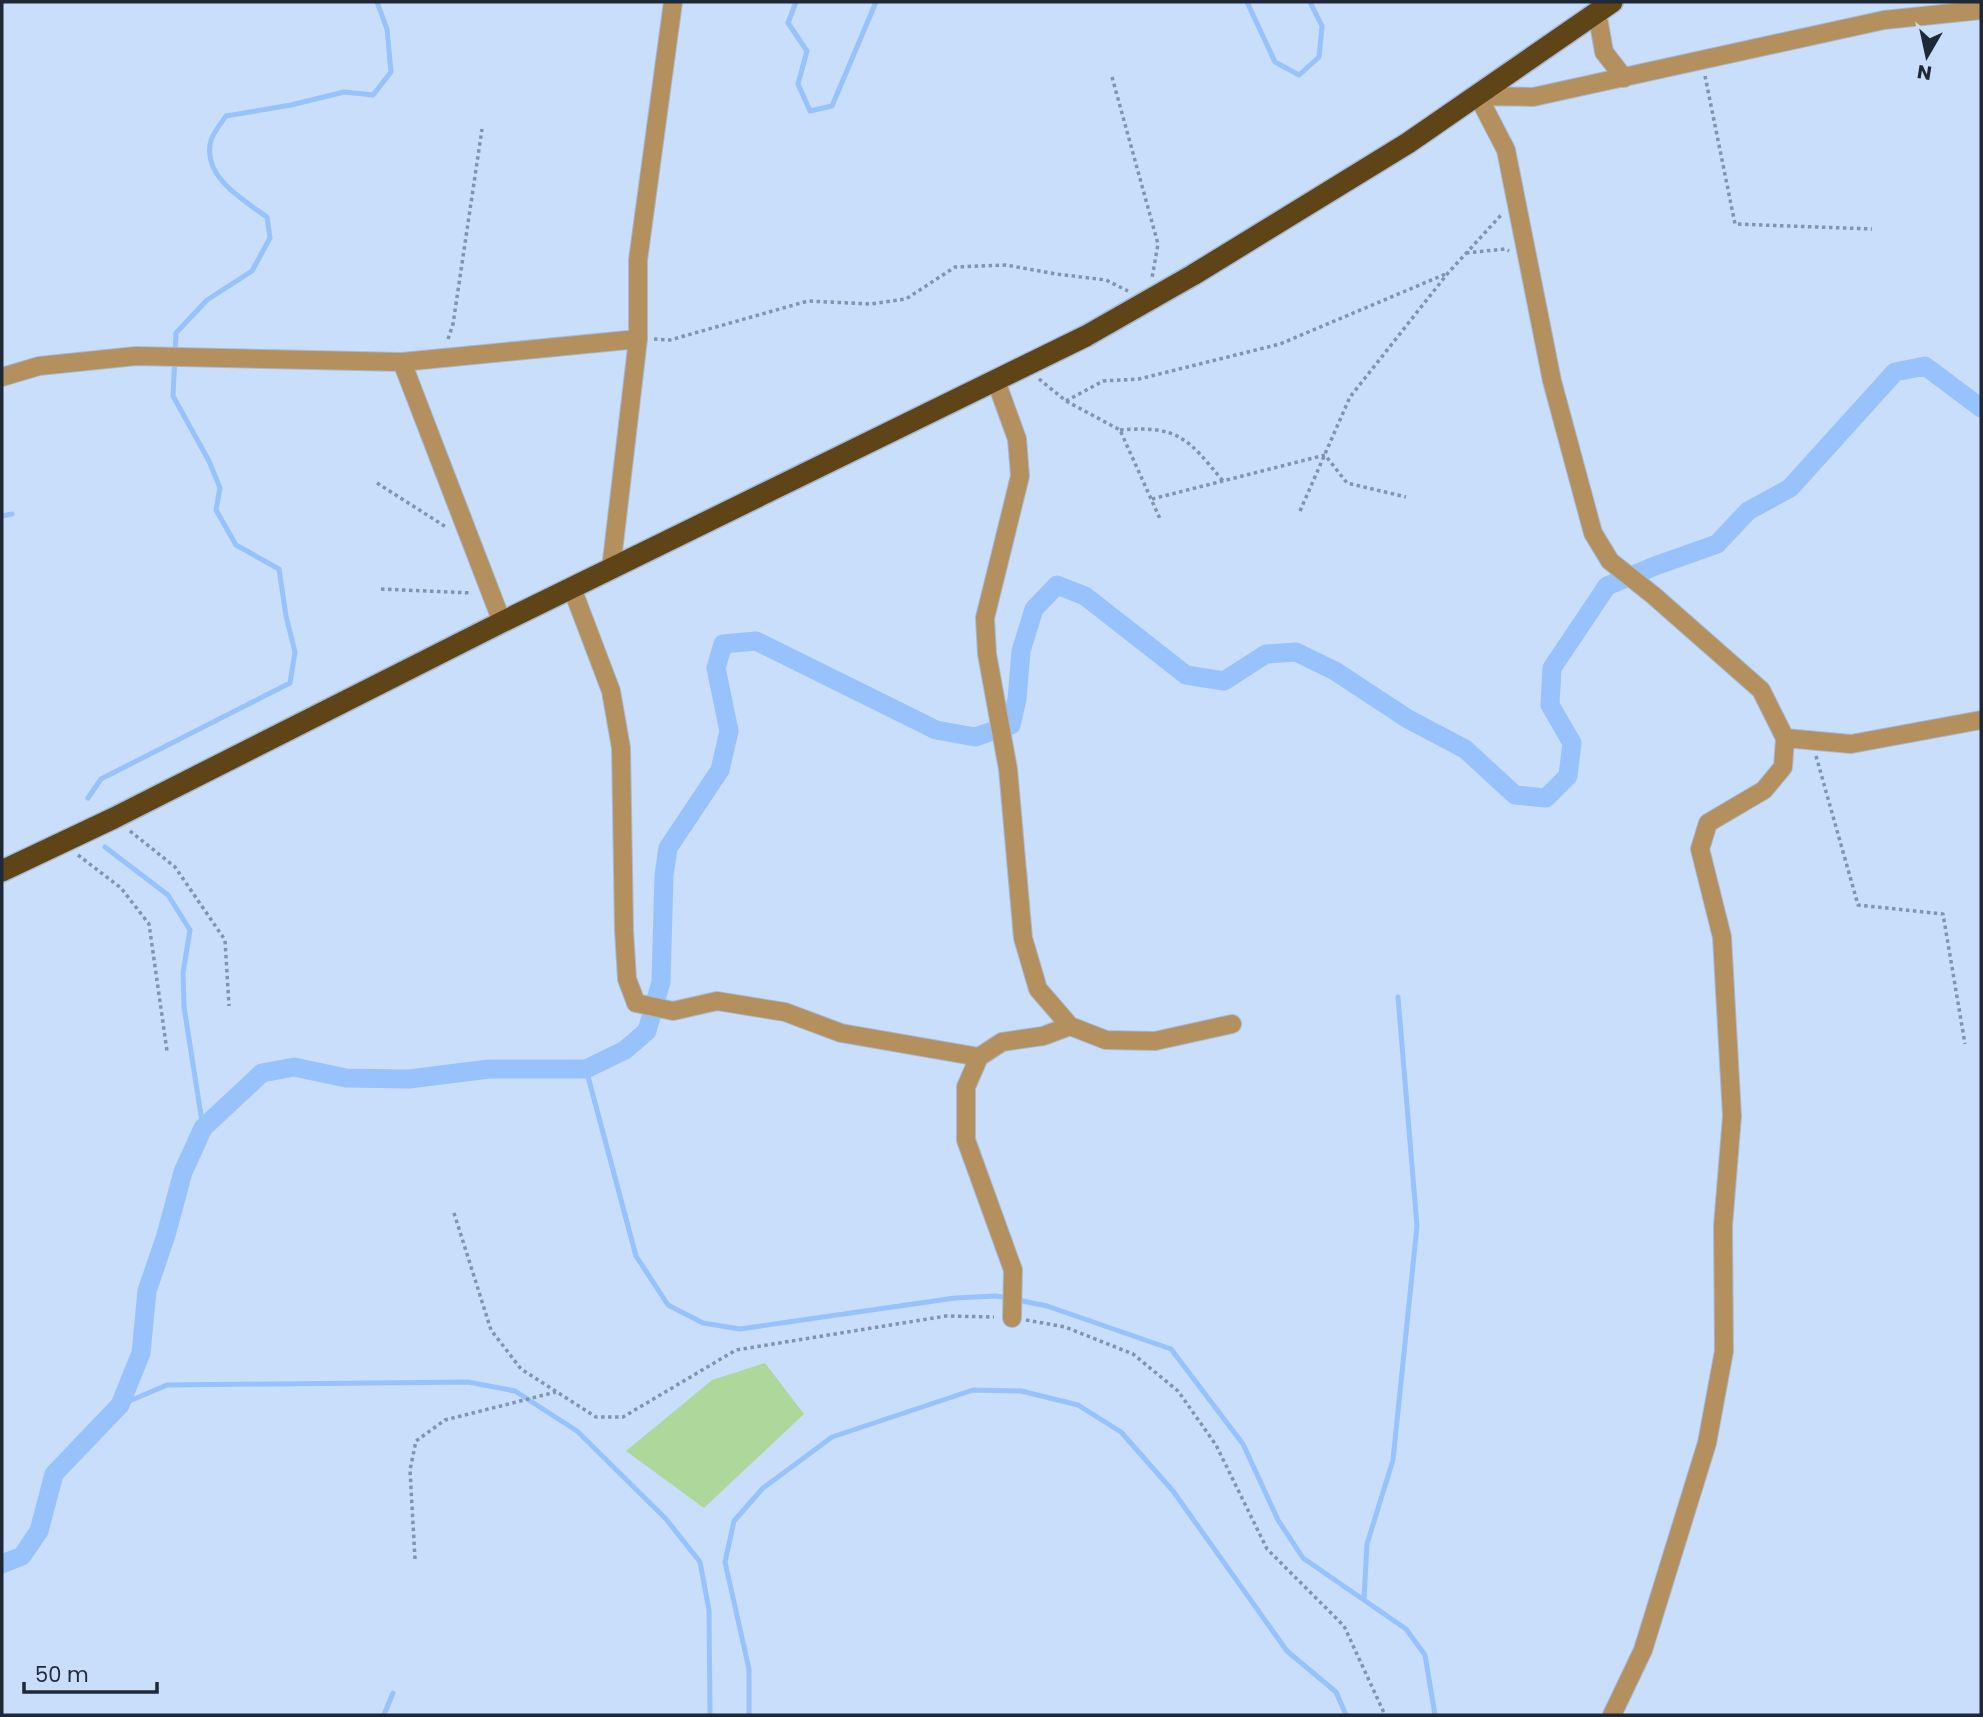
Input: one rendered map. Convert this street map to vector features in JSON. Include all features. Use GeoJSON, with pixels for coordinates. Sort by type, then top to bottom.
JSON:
{"type":"FeatureCollection","features":[{"type":"Feature","properties":{"kind":"highway"},"geometry":{"type":"LineString","coordinates":[[2,872],[502,622],[996,381],[1148,301],[1408,143],[1604,7]]}},
{"type":"Feature","properties":{"kind":"street"},"geometry":{"type":"LineString","coordinates":[[611,569],[638,339],[638,260],[673,2]]}},
{"type":"Feature","properties":{"kind":"street"},"geometry":{"type":"LineString","coordinates":[[1604,7],[1604,51],[1624,78]]}},
{"type":"Feature","properties":{"kind":"street"},"geometry":{"type":"LineString","coordinates":[[1612,1715],[1643,1650],[1707,1443],[1724,1351],[1723,1226],[1732,1116],[1722,937],[1700,849],[1708,823],[1764,790],[1783,767],[1785,738],[1761,690],[1610,561],[1593,533],[1552,381],[1506,150],[1478,96],[1533,97],[1884,20],[1981,10]]}},
{"type":"Feature","properties":{"kind":"street"},"geometry":{"type":"LineString","coordinates":[[2,377],[39,366],[136,356],[402,362],[638,339]]}},
{"type":"Feature","properties":{"kind":"street"},"geometry":{"type":"LineString","coordinates":[[402,362],[502,622]]}},
{"type":"Feature","properties":{"kind":"street"},"geometry":{"type":"LineString","coordinates":[[996,381],[1017,439],[1020,475],[985,618],[988,654],[1008,769],[1023,938],[1038,989],[1070,1026],[1106,1040],[1155,1041],[1232,1024]]}},
{"type":"Feature","properties":{"kind":"street"},"geometry":{"type":"LineString","coordinates":[[572,588],[611,691],[621,748],[626,966],[627,979],[636,1003],[673,1011],[717,1001],[785,1012],[841,1033],[979,1057]]}},
{"type":"Feature","properties":{"kind":"street"},"geometry":{"type":"LineString","coordinates":[[1785,738],[1851,744],[1981,720]]}},
{"type":"Feature","properties":{"kind":"street"},"geometry":{"type":"LineString","coordinates":[[1012,1318],[1013,1270],[966,1140],[966,1087],[979,1057],[1002,1042],[1044,1036],[1070,1026]]}},
{"type":"Feature","properties":{"kind":"path"},"geometry":{"type":"LineString","coordinates":[[1702,60],[1735,224],[1872,229]]}},
{"type":"Feature","properties":{"kind":"path"},"geometry":{"type":"LineString","coordinates":[[638,339],[670,340],[808,300],[871,304],[906,299],[955,267],[1006,264],[1055,274],[1106,280],[1148,301],[1158,244],[1112,77]]}},
{"type":"Feature","properties":{"kind":"path"},"geometry":{"type":"LineString","coordinates":[[442,358],[453,324],[482,129]]}},
{"type":"Feature","properties":{"kind":"path"},"geometry":{"type":"LineString","coordinates":[[1300,512],[1350,397],[1448,273],[1516,200]]}},
{"type":"Feature","properties":{"kind":"path"},"geometry":{"type":"LineString","coordinates":[[1466,253],[1505,249],[1528,264]]}},
{"type":"Feature","properties":{"kind":"path"},"geometry":{"type":"LineString","coordinates":[[1066,401],[1103,381],[1139,379],[1280,344],[1448,273]]}},
{"type":"Feature","properties":{"kind":"path"},"geometry":{"type":"LineString","coordinates":[[1024,367],[1066,401],[1120,430],[1146,428],[1171,432],[1196,449],[1223,481]]}},
{"type":"Feature","properties":{"kind":"path"},"geometry":{"type":"LineString","coordinates":[[1120,430],[1161,521]]}},
{"type":"Feature","properties":{"kind":"path"},"geometry":{"type":"LineString","coordinates":[[1152,499],[1325,456]]}},
{"type":"Feature","properties":{"kind":"path"},"geometry":{"type":"LineString","coordinates":[[1325,456],[1347,483],[1406,497]]}},
{"type":"Feature","properties":{"kind":"path"},"geometry":{"type":"LineString","coordinates":[[377,483],[471,543]]}},
{"type":"Feature","properties":{"kind":"path"},"geometry":{"type":"LineString","coordinates":[[381,589],[492,594]]}},
{"type":"Feature","properties":{"kind":"path"},"geometry":{"type":"LineString","coordinates":[[1811,740],[1858,905],[1943,914],[1965,1044]]}},
{"type":"Feature","properties":{"kind":"path"},"geometry":{"type":"LineString","coordinates":[[114,818],[175,867],[225,940],[229,1006]]}},
{"type":"Feature","properties":{"kind":"path"},"geometry":{"type":"LineString","coordinates":[[63,842],[121,888],[149,924],[167,1051]]}},
{"type":"Feature","properties":{"kind":"path"},"geometry":{"type":"LineString","coordinates":[[454,1213],[491,1331],[521,1369],[596,1417],[623,1417],[736,1350],[946,1316],[1012,1318],[1065,1327],[1133,1354],[1178,1391],[1216,1445],[1267,1549],[1344,1626],[1385,1715]]}},
{"type":"Feature","properties":{"kind":"path"},"geometry":{"type":"LineString","coordinates":[[415,1559],[410,1470],[416,1441],[445,1420],[556,1392]]}},
{"type":"Feature","properties":{"kind":"green space"},"geometry":{"type":"Polygon","coordinates":[[[765,1363],[804,1414],[704,1508],[626,1451],[712,1380],[765,1363]]]}},
{"type":"Feature","properties":{"kind":"waterway"},"geometry":{"type":"LineString","coordinates":[[88,798],[101,779],[290,683],[295,652],[279,569],[236,545],[216,510],[220,488],[209,461],[173,396],[176,333],[207,300],[252,271],[270,238],[267,217],[226,186],[212,165],[211,140],[216,131],[226,116],[291,105],[344,92],[373,95],[391,72],[387,29],[377,2]]}},
{"type":"Feature","properties":{"kind":"waterway"},"geometry":{"type":"LineString","coordinates":[[796,2],[788,23],[807,51],[798,84],[810,111],[832,106],[876,2]]}},
{"type":"Feature","properties":{"kind":"waterway"},"geometry":{"type":"LineString","coordinates":[[1247,2],[1275,62],[1299,75],[1319,57],[1322,26],[1310,2]]}},
{"type":"Feature","properties":{"kind":"waterway"},"geometry":{"type":"LineString","coordinates":[[2,1564],[22,1556],[39,1531],[54,1474],[120,1405],[141,1353],[147,1291],[183,1172],[203,1128],[262,1073],[294,1067],[346,1078],[409,1079],[489,1069],[586,1069],[625,1050],[647,1031],[661,982],[664,875],[668,848],[720,770],[729,731],[716,668],[723,644],[756,641],[936,730],[975,737],[1011,725],[1017,699],[1021,651],[1034,609],[1057,585],[1085,596],[1186,675],[1224,681],[1266,654],[1296,652],[1335,671],[1408,719],[1465,749],[1515,795],[1546,798],[1568,776],[1572,743],[1550,705],[1552,668],[1607,586],[1717,544],[1748,511],[1790,488],[1895,372],[1925,366],[1981,408]]}},
{"type":"Feature","properties":{"kind":"waterway"},"geometry":{"type":"LineString","coordinates":[[2,516],[12,514]]}},
{"type":"Feature","properties":{"kind":"waterway"},"geometry":{"type":"LineString","coordinates":[[105,847],[168,895],[190,930],[183,973],[184,1007],[203,1128]]}},
{"type":"Feature","properties":{"kind":"waterway"},"geometry":{"type":"LineString","coordinates":[[1364,1599],[1367,1544],[1393,1460],[1417,1226],[1398,997]]}},
{"type":"Feature","properties":{"kind":"waterway"},"geometry":{"type":"LineString","coordinates":[[586,1069],[636,1256],[668,1305],[703,1323],[740,1329],[955,1298],[1008,1298]]}},
{"type":"Feature","properties":{"kind":"waterway"},"geometry":{"type":"LineString","coordinates":[[1017,1300],[1047,1306],[1171,1349],[1243,1444],[1278,1520],[1303,1558],[1406,1629],[1425,1655],[1435,1715]]}},
{"type":"Feature","properties":{"kind":"waterway"},"geometry":{"type":"LineString","coordinates":[[120,1405],[167,1385],[468,1382],[515,1391],[577,1431],[666,1519],[700,1562],[709,1610],[710,1715]]}},
{"type":"Feature","properties":{"kind":"waterway"},"geometry":{"type":"LineString","coordinates":[[749,1715],[749,1669],[725,1562],[734,1521],[763,1488],[832,1437],[973,1390],[1021,1391],[1078,1405],[1121,1432],[1173,1491],[1287,1651],[1336,1692],[1346,1715]]}},
{"type":"Feature","properties":{"kind":"waterway"},"geometry":{"type":"LineString","coordinates":[[384,1715],[393,1693]]}}]}
